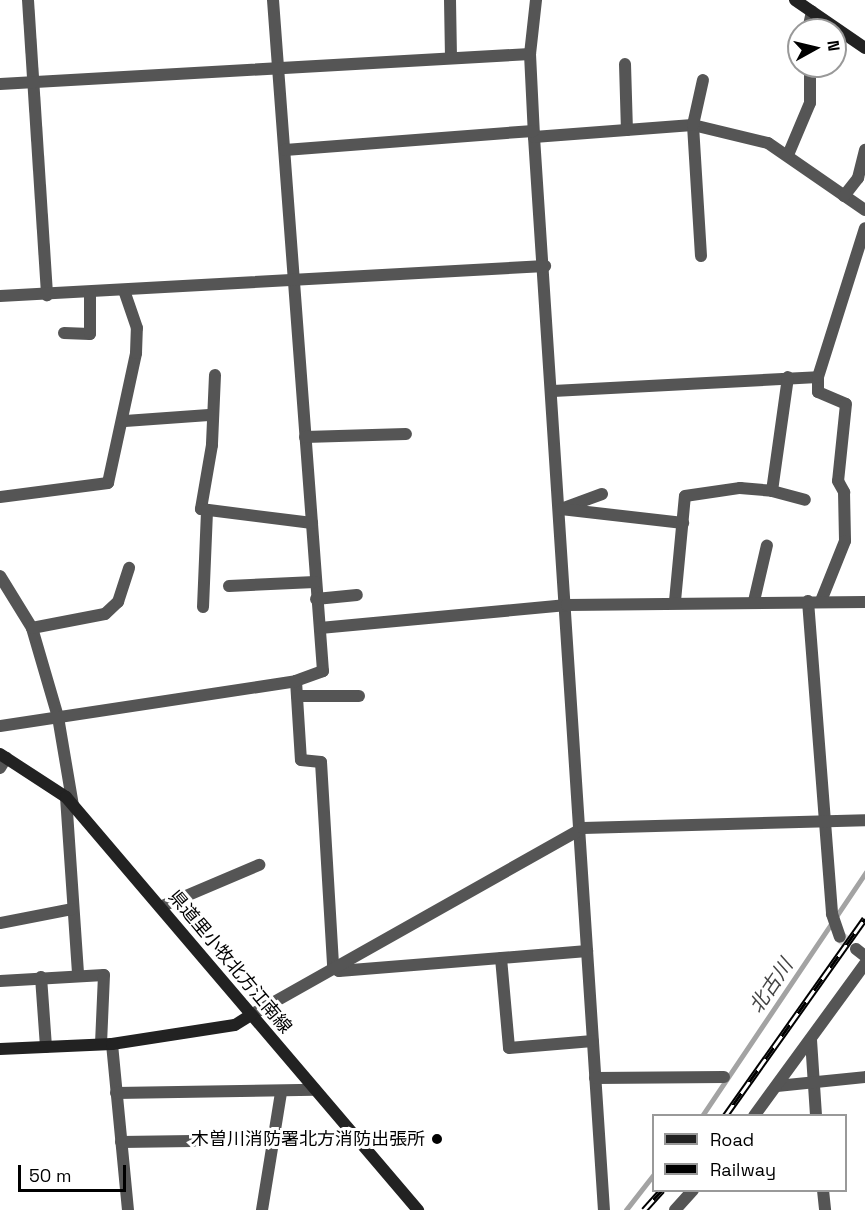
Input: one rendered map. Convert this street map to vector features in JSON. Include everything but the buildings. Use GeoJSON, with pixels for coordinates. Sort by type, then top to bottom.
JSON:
{"type":"FeatureCollection","features":[{"type":"Feature","properties":{"kind":"main road"},"geometry":{"type":"LineString","coordinates":[[795,0],[865,48]]}},
{"type":"Feature","properties":{"kind":"main road","name":"県道里小牧北方江南線"},"geometry":{"type":"LineString","coordinates":[[2,760],[70,802],[418,1210]]}},
{"type":"Feature","properties":{"kind":"main road"},"geometry":{"type":"LineString","coordinates":[[0,1049],[106,1044],[235,1025],[251,1015]]}},
{"type":"Feature","properties":{"kind":"street"},"geometry":{"type":"LineString","coordinates":[[28,0],[47,295]]}},
{"type":"Feature","properties":{"kind":"street"},"geometry":{"type":"LineString","coordinates":[[0,726],[296,681],[323,670],[273,0]]}},
{"type":"Feature","properties":{"kind":"street"},"geometry":{"type":"LineString","coordinates":[[450,0],[451,58]]}},
{"type":"Feature","properties":{"kind":"street"},"geometry":{"type":"LineString","coordinates":[[536,0],[530,54],[534,134],[583,828],[587,951],[604,1210]]}},
{"type":"Feature","properties":{"kind":"street"},"geometry":{"type":"LineString","coordinates":[[810,18],[812,11]]}},
{"type":"Feature","properties":{"kind":"street"},"geometry":{"type":"LineString","coordinates":[[0,84],[530,54]]}},
{"type":"Feature","properties":{"kind":"street"},"geometry":{"type":"LineString","coordinates":[[625,64],[627,130]]}},
{"type":"Feature","properties":{"kind":"street"},"geometry":{"type":"LineString","coordinates":[[788,155],[810,103],[810,78]]}},
{"type":"Feature","properties":{"kind":"street"},"geometry":{"type":"LineString","coordinates":[[701,256],[693,125],[703,80]]}},
{"type":"Feature","properties":{"kind":"street"},"geometry":{"type":"LineString","coordinates":[[285,150],[693,125],[768,143],[865,210]]}},
{"type":"Feature","properties":{"kind":"street"},"geometry":{"type":"LineString","coordinates":[[844,196],[858,178],[865,150]]}},
{"type":"Feature","properties":{"kind":"street"},"geometry":{"type":"LineString","coordinates":[[838,935],[832,914],[815,601],[845,541],[844,492],[838,481],[846,404],[818,392],[818,377],[865,228]]}},
{"type":"Feature","properties":{"kind":"street"},"geometry":{"type":"LineString","coordinates":[[0,296],[124,291],[545,266]]}},
{"type":"Feature","properties":{"kind":"street"},"geometry":{"type":"LineString","coordinates":[[0,497],[108,483],[125,421],[137,328],[124,291]]}},
{"type":"Feature","properties":{"kind":"street"},"geometry":{"type":"LineString","coordinates":[[64,333],[90,334],[90,292]]}},
{"type":"Feature","properties":{"kind":"street"},"geometry":{"type":"LineString","coordinates":[[215,375],[209,415],[212,445],[201,509],[312,523]]}},
{"type":"Feature","properties":{"kind":"street"},"geometry":{"type":"LineString","coordinates":[[772,491],[788,377]]}},
{"type":"Feature","properties":{"kind":"street"},"geometry":{"type":"LineString","coordinates":[[553,391],[818,377]]}},
{"type":"Feature","properties":{"kind":"street"},"geometry":{"type":"LineString","coordinates":[[125,421],[209,415]]}},
{"type":"Feature","properties":{"kind":"street"},"geometry":{"type":"LineString","coordinates":[[305,437],[406,434]]}},
{"type":"Feature","properties":{"kind":"street"},"geometry":{"type":"LineString","coordinates":[[675,601],[685,496],[740,488],[772,491],[805,500]]}},
{"type":"Feature","properties":{"kind":"street"},"geometry":{"type":"LineString","coordinates":[[561,509],[602,494]]}},
{"type":"Feature","properties":{"kind":"street"},"geometry":{"type":"LineString","coordinates":[[561,509],[682,522]]}},
{"type":"Feature","properties":{"kind":"street"},"geometry":{"type":"LineString","coordinates":[[203,607],[207,510]]}},
{"type":"Feature","properties":{"kind":"street"},"geometry":{"type":"LineString","coordinates":[[754,601],[766,545]]}},
{"type":"Feature","properties":{"kind":"street"},"geometry":{"type":"LineString","coordinates":[[32,628],[105,614],[118,602],[129,568]]}},
{"type":"Feature","properties":{"kind":"street"},"geometry":{"type":"LineString","coordinates":[[0,576],[32,628],[58,717],[70,802],[72,909],[78,973]]}},
{"type":"Feature","properties":{"kind":"street"},"geometry":{"type":"LineString","coordinates":[[229,586],[315,582]]}},
{"type":"Feature","properties":{"kind":"street"},"geometry":{"type":"LineString","coordinates":[[316,599],[357,595]]}},
{"type":"Feature","properties":{"kind":"street"},"geometry":{"type":"LineString","coordinates":[[320,628],[567,606],[675,601],[865,602]]}},
{"type":"Feature","properties":{"kind":"street"},"geometry":{"type":"LineString","coordinates":[[296,681],[301,760],[321,762],[333,966],[339,971],[587,951]]}},
{"type":"Feature","properties":{"kind":"street"},"geometry":{"type":"LineString","coordinates":[[297,696],[359,696]]}},
{"type":"Feature","properties":{"kind":"street"},"geometry":{"type":"LineString","coordinates":[[251,1015],[333,966],[583,828],[865,820]]}},
{"type":"Feature","properties":{"kind":"street"},"geometry":{"type":"LineString","coordinates":[[160,907],[259,865]]}},
{"type":"Feature","properties":{"kind":"street"},"geometry":{"type":"LineString","coordinates":[[0,923],[72,909]]}},
{"type":"Feature","properties":{"kind":"street"},"geometry":{"type":"LineString","coordinates":[[501,958],[509,1048],[593,1041]]}},
{"type":"Feature","properties":{"kind":"street"},"geometry":{"type":"LineString","coordinates":[[756,1114],[865,964]]}},
{"type":"Feature","properties":{"kind":"street"},"geometry":{"type":"LineString","coordinates":[[0,981],[78,973],[104,975],[106,1044],[116,1093],[128,1210]]}},
{"type":"Feature","properties":{"kind":"street"},"geometry":{"type":"LineString","coordinates":[[41,977],[46,1047]]}},
{"type":"Feature","properties":{"kind":"street"},"geometry":{"type":"LineString","coordinates":[[811,1040],[816,1114]]}},
{"type":"Feature","properties":{"kind":"street"},"geometry":{"type":"LineString","coordinates":[[595,1078],[724,1077]]}},
{"type":"Feature","properties":{"kind":"street"},"geometry":{"type":"LineString","coordinates":[[777,1086],[865,1077]]}},
{"type":"Feature","properties":{"kind":"street"},"geometry":{"type":"LineString","coordinates":[[116,1093],[281,1094],[315,1090]]}},
{"type":"Feature","properties":{"kind":"street"},"geometry":{"type":"LineString","coordinates":[[262,1210],[281,1094]]}},
{"type":"Feature","properties":{"kind":"street"},"geometry":{"type":"LineString","coordinates":[[121,1142],[193,1141]]}},
{"type":"Feature","properties":{"kind":"street"},"geometry":{"type":"LineString","coordinates":[[675,1210],[692,1192]]}},
{"type":"Feature","properties":{"kind":"street"},"geometry":{"type":"LineString","coordinates":[[823,1192],[825,1210]]}},
{"type":"Feature","properties":{"kind":"waterway","name":"北古川"},"geometry":{"type":"LineString","coordinates":[[703,1114],[865,873]]}},
{"type":"Feature","properties":{"kind":"waterway","name":"北古川"},"geometry":{"type":"LineString","coordinates":[[626,1210],[652,1177]]}},
{"type":"Feature","properties":{"kind":"tunnel"},"geometry":{"type":"LineString","coordinates":[[840,937],[856,949]]}},
{"type":"Feature","properties":{"kind":"railway"},"geometry":{"type":"LineString","coordinates":[[726,1114],[865,918]]}},
{"type":"Feature","properties":{"kind":"railway"},"geometry":{"type":"LineString","coordinates":[[644,1210],[660,1192]]}},
{"type":"Feature","properties":{"kind":"place","name":"木曽川消防署北方消防出張所"},"geometry":{"type":"Point","coordinates":[437,1139]}}]}
